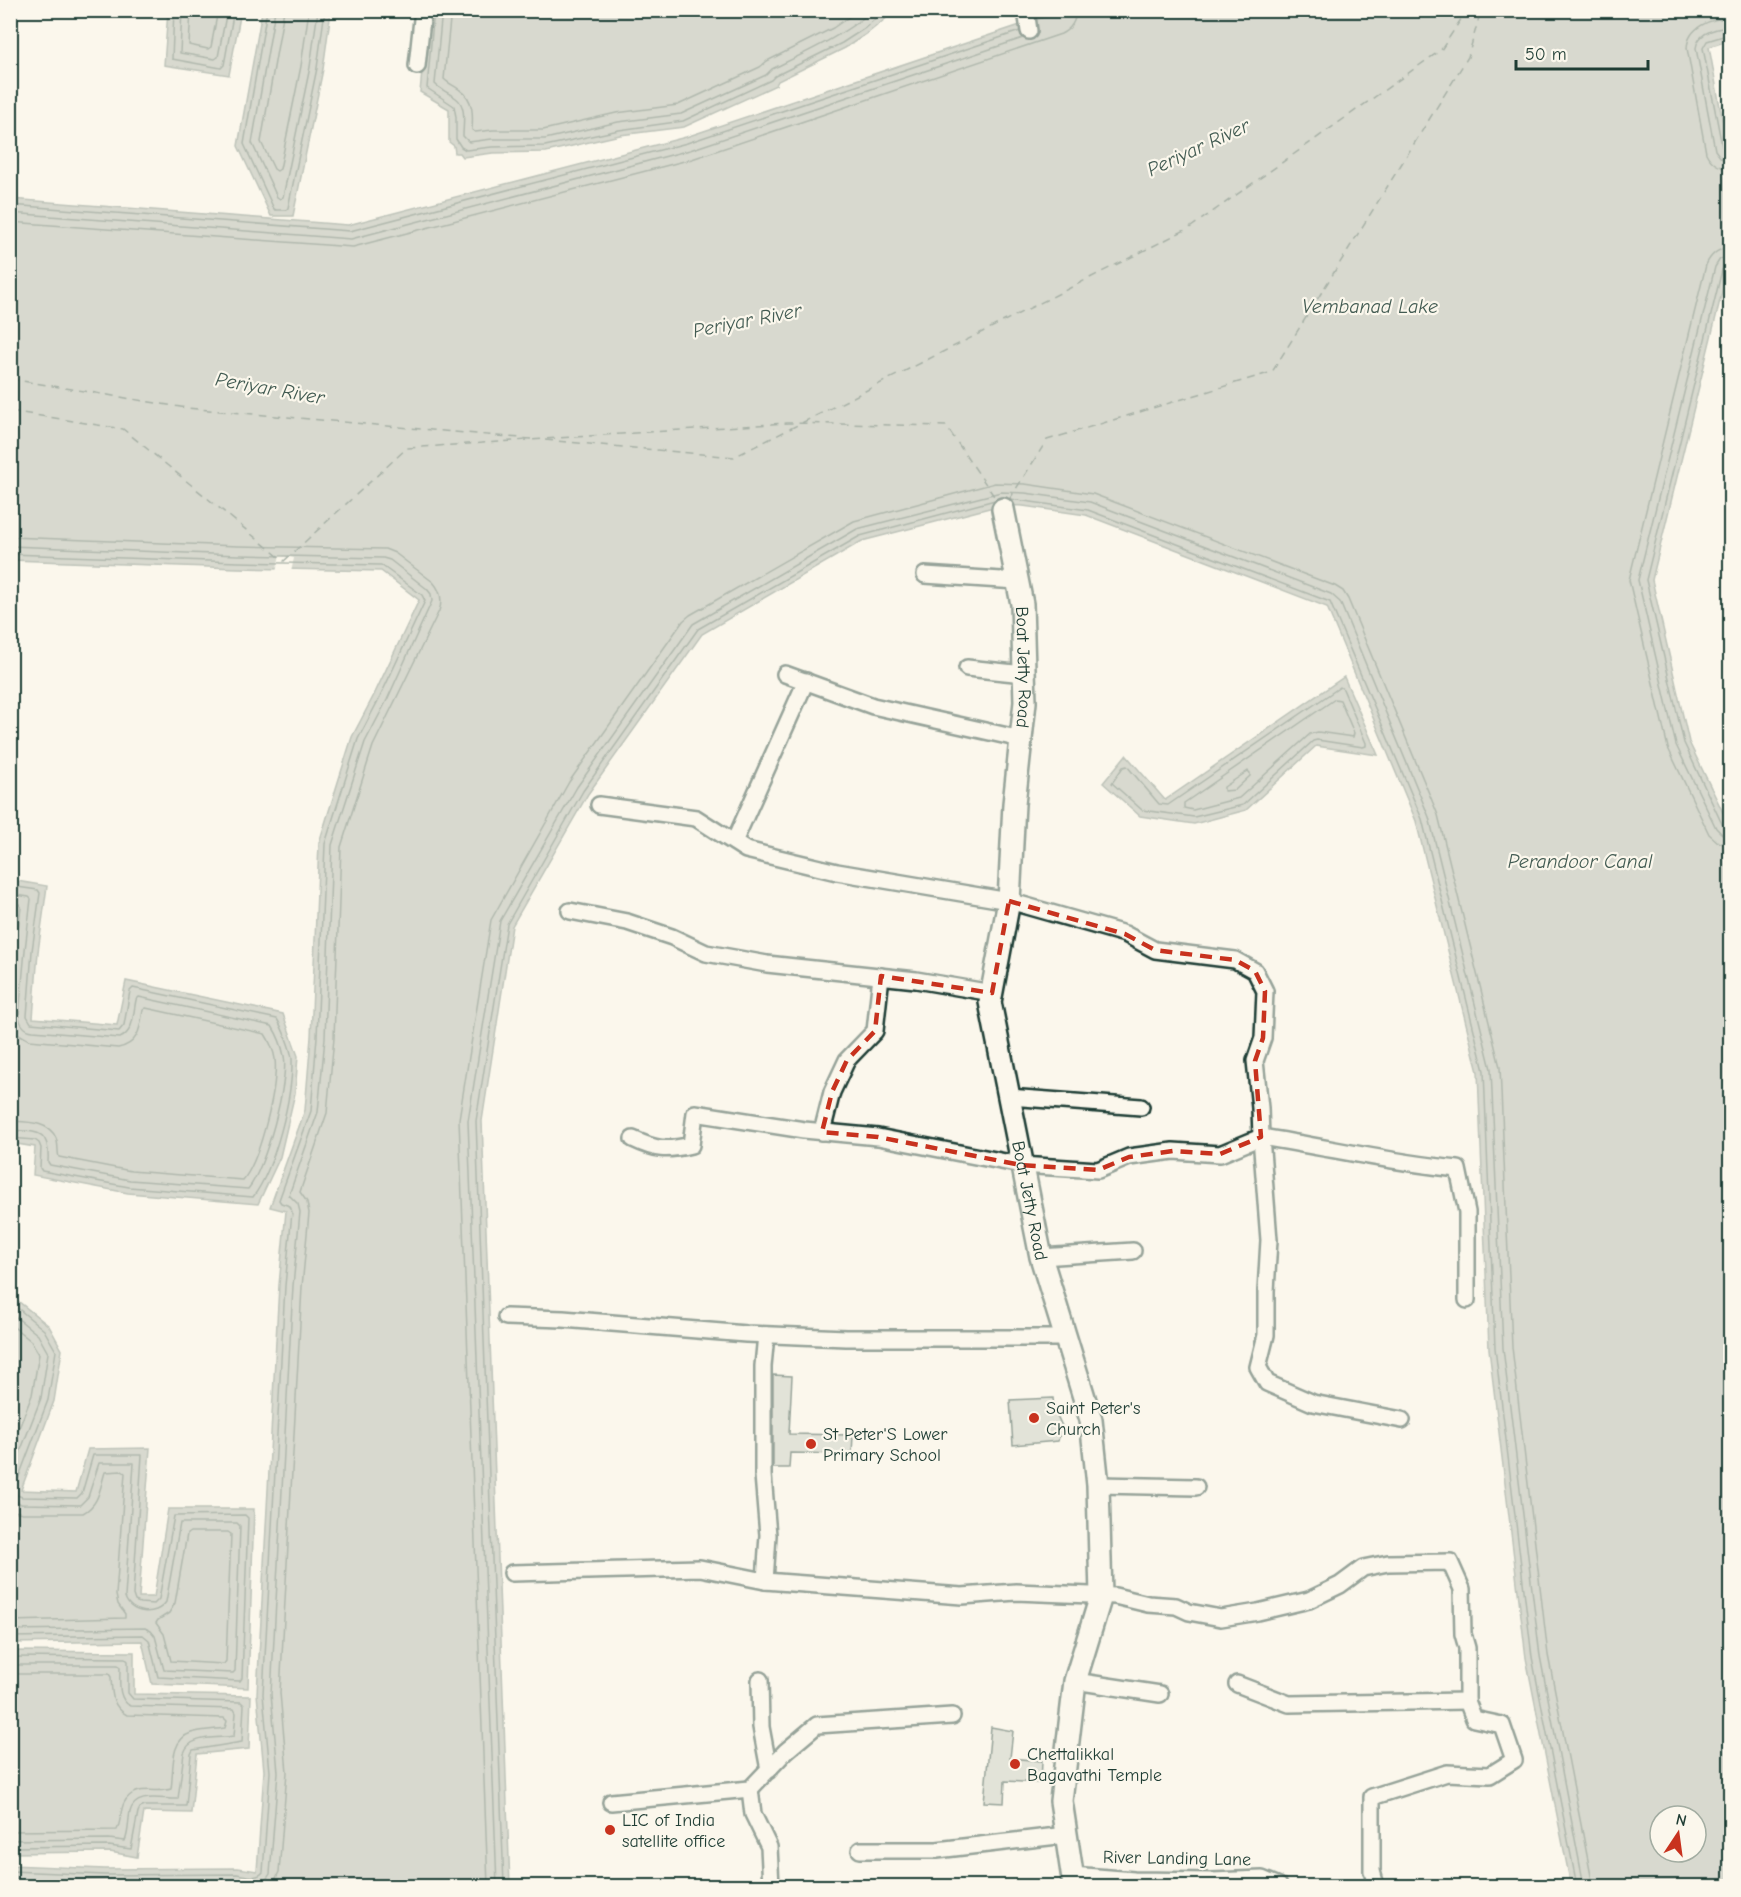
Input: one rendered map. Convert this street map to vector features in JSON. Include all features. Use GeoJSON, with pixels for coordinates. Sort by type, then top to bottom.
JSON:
{"type":"FeatureCollection","features":[{"type":"Feature","properties":{"kind":"street"},"geometry":{"type":"LineString","coordinates":[[417,66],[423,10]]}},
{"type":"Feature","properties":{"kind":"street"},"geometry":{"type":"LineString","coordinates":[[1026,10],[1029,31]]}},
{"type":"Feature","properties":{"kind":"street","name":"Boat Jetty Road"},"geometry":{"type":"LineString","coordinates":[[1003,509],[1022,604],[1025,702],[1014,804],[1009,902],[990,1002],[1041,1257],[1090,1420],[1098,1485],[1101,1596],[1075,1681],[1061,1801],[1073,1881]]}},
{"type":"Feature","properties":{"kind":"street"},"geometry":{"type":"LineString","coordinates":[[925,575],[1017,581]]}},
{"type":"Feature","properties":{"kind":"street"},"geometry":{"type":"LineString","coordinates":[[967,668],[1024,674]]}},
{"type":"Feature","properties":{"kind":"street"},"geometry":{"type":"LineString","coordinates":[[784,674],[873,706],[1021,739]]}},
{"type":"Feature","properties":{"kind":"street"},"geometry":{"type":"LineString","coordinates":[[734,842],[806,681]]}},
{"type":"Feature","properties":{"kind":"street"},"geometry":{"type":"LineString","coordinates":[[599,805],[696,818],[746,850],[837,872],[1009,902],[1125,934],[1155,950],[1235,960],[1255,971],[1265,991],[1263,1038],[1255,1061],[1269,1240],[1266,1335],[1258,1367],[1267,1383],[1313,1403],[1402,1420]]}},
{"type":"Feature","properties":{"kind":"street"},"geometry":{"type":"LineString","coordinates":[[570,911],[627,922],[672,937],[706,953],[767,964],[881,976],[992,993]]}},
{"type":"Feature","properties":{"kind":"street"},"geometry":{"type":"LineString","coordinates":[[822,1132],[832,1092],[847,1060],[875,1031],[881,976]]}},
{"type":"Feature","properties":{"kind":"street"},"geometry":{"type":"LineString","coordinates":[[1008,1097],[1141,1107]]}},
{"type":"Feature","properties":{"kind":"street"},"geometry":{"type":"LineString","coordinates":[[633,1139],[651,1148],[674,1149],[691,1145],[695,1113],[822,1132],[878,1137],[1021,1165],[1098,1170],[1129,1157],[1151,1154],[1173,1152],[1220,1154],[1261,1137],[1376,1158],[1458,1169],[1467,1212],[1467,1300]]}},
{"type":"Feature","properties":{"kind":"street"},"geometry":{"type":"LineString","coordinates":[[1041,1257],[1133,1251]]}},
{"type":"Feature","properties":{"kind":"street"},"geometry":{"type":"LineString","coordinates":[[506,1317],[766,1335],[846,1338],[1065,1338]]}},
{"type":"Feature","properties":{"kind":"street"},"geometry":{"type":"LineString","coordinates":[[765,1581],[768,1535],[763,1475],[763,1366],[766,1335]]}},
{"type":"Feature","properties":{"kind":"street"},"geometry":{"type":"LineString","coordinates":[[1098,1485],[1196,1486]]}},
{"type":"Feature","properties":{"kind":"street"},"geometry":{"type":"LineString","coordinates":[[512,1573],[700,1568],[765,1581],[962,1596],[1016,1592],[1115,1596],[1148,1604],[1176,1606],[1189,1612],[1221,1618],[1309,1600],[1340,1585],[1363,1568],[1388,1563],[1450,1562],[1462,1589],[1463,1634],[1467,1648],[1467,1701],[1474,1719],[1502,1725],[1514,1760],[1490,1775],[1447,1773],[1372,1797],[1372,1871],[1376,1887]]}},
{"type":"Feature","properties":{"kind":"street"},"geometry":{"type":"LineString","coordinates":[[760,1680],[761,1727],[769,1770]]}},
{"type":"Feature","properties":{"kind":"street"},"geometry":{"type":"LineString","coordinates":[[1075,1681],[1160,1694]]}},
{"type":"Feature","properties":{"kind":"street"},"geometry":{"type":"LineString","coordinates":[[1237,1684],[1289,1704],[1467,1701]]}},
{"type":"Feature","properties":{"kind":"street"},"geometry":{"type":"LineString","coordinates":[[611,1802],[750,1789],[816,1725],[952,1716]]}},
{"type":"Feature","properties":{"kind":"street"},"geometry":{"type":"LineString","coordinates":[[750,1789],[753,1814],[769,1847],[771,1887]]}},
{"type":"Feature","properties":{"kind":"street"},"geometry":{"type":"LineString","coordinates":[[860,1850],[937,1850],[1066,1835]]}},
{"type":"Feature","properties":{"kind":"street","name":"River Landing Lane"},"geometry":{"type":"LineString","coordinates":[[1073,1881],[1262,1879],[1279,1887]]}},
{"type":"Feature","properties":{"kind":"highlighted area"},"geometry":{"type":"Polygon","coordinates":[[[1009,901],[1125,934],[1155,950],[1235,960],[1255,971],[1265,991],[1263,1038],[1255,1061],[1261,1137],[1220,1154],[1173,1151],[1129,1157],[1098,1170],[1021,1165],[878,1137],[822,1132],[832,1092],[847,1060],[875,1031],[881,976],[992,993],[1009,901]]]}},
{"type":"Feature","properties":{"kind":"water"},"geometry":{"type":"Polygon","coordinates":[[[168,11],[241,11],[229,75],[164,65],[168,11]]]}},
{"type":"Feature","properties":{"kind":"water"},"geometry":{"type":"Polygon","coordinates":[[[262,11],[331,11],[323,69],[293,216],[271,216],[238,146],[262,11]]]}},
{"type":"Feature","properties":{"kind":"water"},"geometry":{"type":"Polygon","coordinates":[[[428,11],[895,11],[845,48],[778,81],[776,85],[684,127],[620,135],[546,152],[493,153],[463,157],[460,153],[455,153],[454,146],[449,142],[449,109],[420,92],[428,11]]]}},
{"type":"Feature","properties":{"kind":"water","name":"Vembanad Lake"},"geometry":{"type":"Polygon","coordinates":[[[1062,11],[1730,11],[1730,40],[1709,47],[1730,161],[1730,259],[1652,580],[1689,742],[1730,827],[1730,1886],[1571,1886],[1526,1658],[1489,1349],[1478,1072],[1416,821],[1327,607],[1086,515],[1001,505],[862,541],[702,634],[588,794],[512,926],[482,1121],[510,1886],[68,1886],[11,1883],[11,1865],[105,1869],[238,1868],[257,1871],[264,1771],[257,1694],[279,1285],[286,1211],[270,1207],[305,1110],[311,1037],[319,843],[352,737],[419,600],[381,571],[11,560],[11,199],[348,225],[686,137],[1062,11]]]}},
{"type":"Feature","properties":{"kind":"water"},"geometry":{"type":"Polygon","coordinates":[[[1344,677],[1378,755],[1316,746],[1246,810],[1194,824],[1140,816],[1103,783],[1126,755],[1165,800],[1344,677]]]}},
{"type":"Feature","properties":{"kind":"water"},"geometry":{"type":"Polygon","coordinates":[[[11,880],[47,886],[38,952],[33,1018],[117,1025],[126,981],[283,1014],[298,1056],[295,1093],[280,1157],[258,1204],[128,1193],[33,1175],[35,1147],[11,1143],[11,880]]]}},
{"type":"Feature","properties":{"kind":"water"},"geometry":{"type":"Polygon","coordinates":[[[11,1279],[18,1301],[49,1326],[62,1350],[54,1401],[21,1490],[76,1492],[88,1449],[150,1448],[139,1597],[154,1597],[168,1509],[254,1509],[248,1688],[152,1684],[142,1641],[11,1643],[11,1279]]]}},
{"type":"Feature","properties":{"kind":"water"},"geometry":{"type":"Polygon","coordinates":[[[11,1651],[134,1652],[134,1694],[251,1696],[249,1749],[197,1754],[191,1813],[144,1812],[137,1857],[110,1852],[11,1853],[11,1651]]]}},
{"type":"Feature","properties":{"kind":"pier"},"geometry":{"type":"Polygon","coordinates":[[[280,555],[294,558],[291,572],[276,572],[280,555]]]}},
{"type":"Feature","properties":{"kind":"building","name":"St Peter'S Lower Primary School"},"geometry":{"type":"Polygon","coordinates":[[[773,1375],[792,1376],[789,1434],[853,1435],[852,1454],[790,1453],[789,1468],[773,1468],[773,1375]]]}},
{"type":"Feature","properties":{"kind":"building","name":"Saint Peter's Church"},"geometry":{"type":"Polygon","coordinates":[[[1053,1398],[1054,1409],[1062,1426],[1058,1441],[1013,1445],[1010,1400],[1053,1398]]]}},
{"type":"Feature","properties":{"kind":"building","name":"Chettalikkal Bagavathi Temple"},"geometry":{"type":"Polygon","coordinates":[[[991,1727],[1013,1731],[1010,1758],[1042,1761],[1041,1783],[1005,1781],[1004,1803],[984,1802],[991,1727]]]}},
{"type":"Feature","properties":{"kind":"ferry route"},"geometry":{"type":"LineString","coordinates":[[545,440],[734,457],[1191,227],[1441,50],[1467,10]]}},
{"type":"Feature","properties":{"kind":"ferry route"},"geometry":{"type":"LineString","coordinates":[[1009,500],[1047,440],[1272,372],[1468,57],[1481,10]]}},
{"type":"Feature","properties":{"kind":"ferry route"},"geometry":{"type":"LineString","coordinates":[[10,379],[187,408],[531,439]]}},
{"type":"Feature","properties":{"kind":"ferry route"},"geometry":{"type":"LineString","coordinates":[[10,411],[123,429],[284,561],[407,448],[787,423],[946,426],[998,502]]}},
{"type":"Feature","properties":{"kind":"place","name":"Saint Peter's Church"},"geometry":{"type":"Point","coordinates":[1034,1418]}},
{"type":"Feature","properties":{"kind":"place","name":"St Peter'S Lower Primary School"},"geometry":{"type":"Point","coordinates":[811,1444]}},
{"type":"Feature","properties":{"kind":"place","name":"Chettalikkal Bagavathi Temple"},"geometry":{"type":"Point","coordinates":[1015,1764]}},
{"type":"Feature","properties":{"kind":"place","name":"LIC of India satellite office"},"geometry":{"type":"Point","coordinates":[610,1830]}},
{"type":"Feature","properties":{"kind":"water label","name":"Periyar River"},"geometry":{"type":"Point","coordinates":[1198,147]}},
{"type":"Feature","properties":{"kind":"water label","name":"Periyar River"},"geometry":{"type":"Point","coordinates":[747,320]}},
{"type":"Feature","properties":{"kind":"water label","name":"Periyar River"},"geometry":{"type":"Point","coordinates":[270,388]}},
{"type":"Feature","properties":{"kind":"water label","name":"Perandoor Canal"},"geometry":{"type":"Point","coordinates":[1580,861]}}]}
